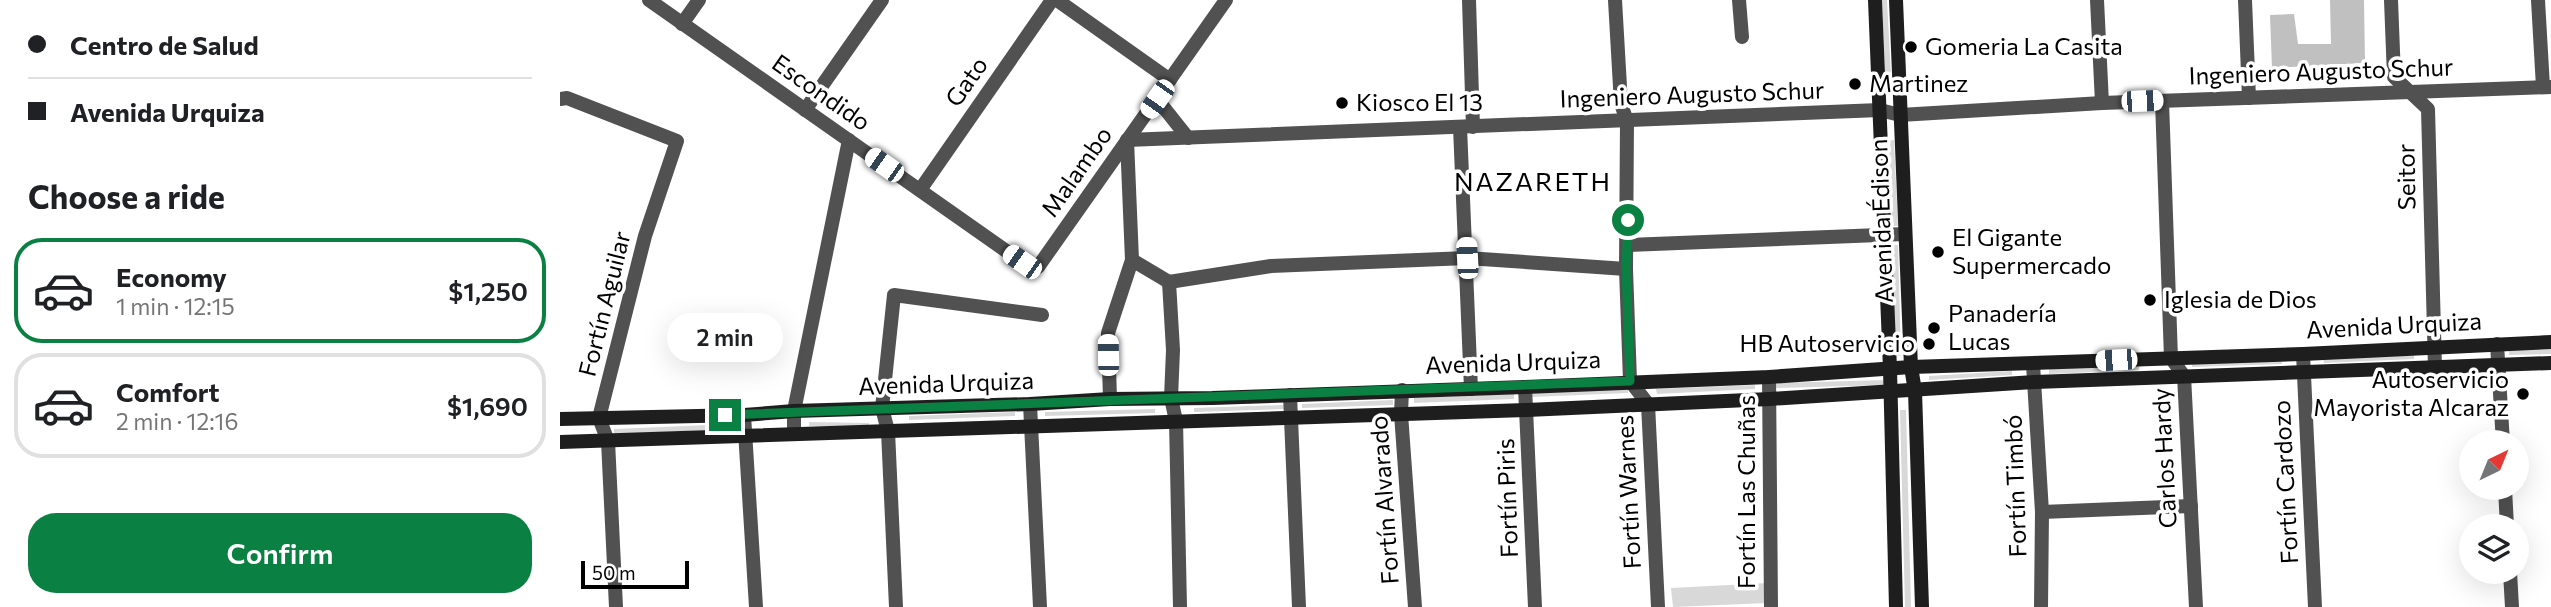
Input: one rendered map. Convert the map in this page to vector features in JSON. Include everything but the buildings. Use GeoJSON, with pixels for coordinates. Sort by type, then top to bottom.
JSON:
{"type":"FeatureCollection","features":[{"type":"Feature","properties":{"kind":"main road","name":"Avenida Édison"},"geometry":{"type":"LineString","coordinates":[[1875,0],[1890,369],[1896,607]]}},
{"type":"Feature","properties":{"kind":"main road","name":"Avenida Édison"},"geometry":{"type":"LineString","coordinates":[[1896,0],[1911,367],[1915,391],[1922,607]]}},
{"type":"Feature","properties":{"kind":"main road","name":"Avenida Urquiza"},"geometry":{"type":"LineString","coordinates":[[560,419],[744,415],[1110,399],[1525,387],[1769,377],[1911,367],[2033,365],[2551,342]]}},
{"type":"Feature","properties":{"kind":"main road","name":"Avenida Urquiza"},"geometry":{"type":"LineString","coordinates":[[560,442],[1527,410],[1770,400],[2035,382],[2551,363]]}},
{"type":"Feature","properties":{"kind":"street","name":"Escondido"},"geometry":{"type":"LineString","coordinates":[[649,0],[1022,262],[1038,267]]}},
{"type":"Feature","properties":{"kind":"street"},"geometry":{"type":"LineString","coordinates":[[682,24],[699,0]]}},
{"type":"Feature","properties":{"kind":"street"},"geometry":{"type":"LineString","coordinates":[[805,110],[882,0]]}},
{"type":"Feature","properties":{"kind":"street"},"geometry":{"type":"LineString","coordinates":[[1055,0],[1170,80]]}},
{"type":"Feature","properties":{"kind":"street","name":"Gato"},"geometry":{"type":"LineString","coordinates":[[920,190],[1055,0]]}},
{"type":"Feature","properties":{"kind":"street","name":"Malambo"},"geometry":{"type":"LineString","coordinates":[[1038,267],[1226,0]]}},
{"type":"Feature","properties":{"kind":"street"},"geometry":{"type":"LineString","coordinates":[[1469,0],[1466,127],[1471,388]]}},
{"type":"Feature","properties":{"kind":"street"},"geometry":{"type":"LineString","coordinates":[[1615,0],[1621,104],[1627,121],[1626,269],[1630,381]]}},
{"type":"Feature","properties":{"kind":"street"},"geometry":{"type":"LineString","coordinates":[[1739,0],[1742,37]]}},
{"type":"Feature","properties":{"kind":"street"},"geometry":{"type":"LineString","coordinates":[[2097,0],[2102,103]]}},
{"type":"Feature","properties":{"kind":"street"},"geometry":{"type":"LineString","coordinates":[[2245,0],[2249,97]]}},
{"type":"Feature","properties":{"kind":"street","name":"Seitor"},"geometry":{"type":"LineString","coordinates":[[2391,0],[2394,77],[2428,109],[2435,368]]}},
{"type":"Feature","properties":{"kind":"street"},"geometry":{"type":"LineString","coordinates":[[2538,0],[2547,87]]}},
{"type":"Feature","properties":{"kind":"street","name":"Ingeniero Augusto Schur"},"geometry":{"type":"LineString","coordinates":[[1127,140],[1881,110],[1900,116],[2102,103],[2547,87]]}},
{"type":"Feature","properties":{"kind":"street","name":"Fortín Aguilar"},"geometry":{"type":"LineString","coordinates":[[560,99],[567,98],[677,141],[645,236],[599,418]]}},
{"type":"Feature","properties":{"kind":"street"},"geometry":{"type":"LineString","coordinates":[[1157,99],[1188,138]]}},
{"type":"Feature","properties":{"kind":"street","name":"Carlos Hardy"},"geometry":{"type":"LineString","coordinates":[[2162,101],[2171,358],[2184,376],[2196,607]]}},
{"type":"Feature","properties":{"kind":"street"},"geometry":{"type":"LineString","coordinates":[[1110,399],[1108,333],[1132,260],[1127,140]]}},
{"type":"Feature","properties":{"kind":"street"},"geometry":{"type":"LineString","coordinates":[[794,434],[794,411],[849,141]]}},
{"type":"Feature","properties":{"kind":"street"},"geometry":{"type":"LineString","coordinates":[[1628,245],[1905,234]]}},
{"type":"Feature","properties":{"kind":"street"},"geometry":{"type":"LineString","coordinates":[[1132,260],[1169,282],[1271,266],[1467,258],[1626,269]]}},
{"type":"Feature","properties":{"kind":"street"},"geometry":{"type":"LineString","coordinates":[[1169,282],[1173,349],[1171,398],[1176,421],[1180,607]]}},
{"type":"Feature","properties":{"kind":"street"},"geometry":{"type":"LineString","coordinates":[[896,607],[888,431],[881,408],[894,295],[1042,315]]}},
{"type":"Feature","properties":{"kind":"street"},"geometry":{"type":"LineString","coordinates":[[2497,344],[2501,430]]}},
{"type":"Feature","properties":{"kind":"street","name":"Fortín Cardozo"},"geometry":{"type":"LineString","coordinates":[[2303,354],[2315,607]]}},
{"type":"Feature","properties":{"kind":"street","name":"Fortín Timbó"},"geometry":{"type":"LineString","coordinates":[[2033,365],[2042,512],[2041,607]]}},
{"type":"Feature","properties":{"kind":"street","name":"Fortín Las Chuñas"},"geometry":{"type":"LineString","coordinates":[[1769,377],[1771,607]]}},
{"type":"Feature","properties":{"kind":"street","name":"Fortín Warnes"},"geometry":{"type":"LineString","coordinates":[[1630,381],[1648,404],[1657,607]]}},
{"type":"Feature","properties":{"kind":"street","name":"Fortín Piris"},"geometry":{"type":"LineString","coordinates":[[1525,387],[1535,607]]}},
{"type":"Feature","properties":{"kind":"street","name":"Fortín Alvarado"},"geometry":{"type":"LineString","coordinates":[[1402,390],[1401,414],[1415,607]]}},
{"type":"Feature","properties":{"kind":"street"},"geometry":{"type":"LineString","coordinates":[[1290,395],[1299,607]]}},
{"type":"Feature","properties":{"kind":"street"},"geometry":{"type":"LineString","coordinates":[[1030,404],[1040,607]]}},
{"type":"Feature","properties":{"kind":"street"},"geometry":{"type":"LineString","coordinates":[[744,415],[756,607]]}},
{"type":"Feature","properties":{"kind":"street"},"geometry":{"type":"LineString","coordinates":[[599,418],[608,441],[615,607]]}},
{"type":"Feature","properties":{"kind":"street"},"geometry":{"type":"LineString","coordinates":[[2042,512],[2191,506]]}},
{"type":"Feature","properties":{"kind":"street"},"geometry":{"type":"LineString","coordinates":[[2511,584],[2512,607]]}},
{"type":"Feature","properties":{"kind":"shaded area"},"geometry":{"type":"Polygon","coordinates":[[[1882,0],[1887,0],[1892,94],[1886,94],[1882,0]]]}},
{"type":"Feature","properties":{"kind":"shaded area"},"geometry":{"type":"Polygon","coordinates":[[[1894,140],[1898,226],[1892,226],[1888,141],[1894,140]]]}},
{"type":"Feature","properties":{"kind":"shaded area"},"geometry":{"type":"Polygon","coordinates":[[[1892,245],[1898,245],[1901,356],[1895,356],[1892,245]]]}},
{"type":"Feature","properties":{"kind":"shaded area"},"geometry":{"type":"Polygon","coordinates":[[[2551,349],[2551,354],[2509,355],[2509,350],[2551,349]]]}},
{"type":"Feature","properties":{"kind":"shaded area"},"geometry":{"type":"Polygon","coordinates":[[[2414,354],[2414,359],[2324,363],[2323,358],[2414,354]]]}},
{"type":"Feature","properties":{"kind":"shaded area"},"geometry":{"type":"Polygon","coordinates":[[[2281,359],[2282,364],[2192,367],[2192,362],[2281,359]]]}},
{"type":"Feature","properties":{"kind":"shaded area"},"geometry":{"type":"Polygon","coordinates":[[[2139,365],[2139,370],[2049,374],[2049,369],[2139,365]]]}},
{"type":"Feature","properties":{"kind":"shaded area"},"geometry":{"type":"Polygon","coordinates":[[[2012,371],[2012,375],[1929,380],[1929,376],[2012,371]]]}},
{"type":"Feature","properties":{"kind":"shaded area"},"geometry":{"type":"Polygon","coordinates":[[[1886,380],[1886,385],[1776,388],[1776,383],[1886,380]]]}},
{"type":"Feature","properties":{"kind":"shaded area"},"geometry":{"type":"Polygon","coordinates":[[[1755,385],[1755,389],[1657,394],[1656,389],[1755,385]]]}},
{"type":"Feature","properties":{"kind":"shaded area"},"geometry":{"type":"Polygon","coordinates":[[[1628,388],[1628,393],[1532,397],[1532,393],[1628,388]]]}},
{"type":"Feature","properties":{"kind":"shaded area"},"geometry":{"type":"Polygon","coordinates":[[[1514,394],[1514,399],[1414,403],[1414,398],[1514,394]]]}},
{"type":"Feature","properties":{"kind":"shaded area"},"geometry":{"type":"Polygon","coordinates":[[[1393,400],[1393,405],[1302,408],[1302,404],[1393,400]]]}},
{"type":"Feature","properties":{"kind":"shaded area"},"geometry":{"type":"Polygon","coordinates":[[[1283,405],[1284,409],[1194,412],[1194,408],[1283,405]]]}},
{"type":"Feature","properties":{"kind":"shaded area"},"geometry":{"type":"Polygon","coordinates":[[[1155,409],[1155,413],[1045,416],[1045,412],[1155,409]]]}},
{"type":"Feature","properties":{"kind":"shaded area"},"geometry":{"type":"Polygon","coordinates":[[[1900,410],[1906,410],[1911,607],[1905,607],[1900,410]]]}},
{"type":"Feature","properties":{"kind":"shaded area"},"geometry":{"type":"Polygon","coordinates":[[[1015,412],[1015,416],[909,420],[909,416],[1015,412]]]}},
{"type":"Feature","properties":{"kind":"shaded area"},"geometry":{"type":"Polygon","coordinates":[[[809,422],[869,423],[869,428],[809,426],[809,422]]]}},
{"type":"Feature","properties":{"kind":"shaded area"},"geometry":{"type":"Polygon","coordinates":[[[732,424],[733,429],[614,434],[614,429],[732,424]]]}},
{"type":"Feature","properties":{"kind":"shaded area"},"geometry":{"type":"Polygon","coordinates":[[[1768,583],[1768,603],[1673,607],[1671,588],[1768,583]]]}},
{"type":"Feature","properties":{"kind":"place","name":"Gomeria La Casita"},"geometry":{"type":"Point","coordinates":[1911,47]}},
{"type":"Feature","properties":{"kind":"place","name":"Martinez"},"geometry":{"type":"Point","coordinates":[1855,84]}},
{"type":"Feature","properties":{"kind":"place","name":"Kiosco El 13"},"geometry":{"type":"Point","coordinates":[1342,103]}},
{"type":"Feature","properties":{"kind":"place","name":"El Gigante Supermercado"},"geometry":{"type":"Point","coordinates":[1938,252]}},
{"type":"Feature","properties":{"kind":"place","name":"Iglesia de Dios"},"geometry":{"type":"Point","coordinates":[2150,300]}},
{"type":"Feature","properties":{"kind":"place","name":"Panadería Lucas"},"geometry":{"type":"Point","coordinates":[1934,328]}},
{"type":"Feature","properties":{"kind":"place","name":"HB Autoservicio"},"geometry":{"type":"Point","coordinates":[1929,344]}},
{"type":"Feature","properties":{"kind":"place","name":"Autoservicio Mayorista Alcaraz"},"geometry":{"type":"Point","coordinates":[2523,394]}},
{"type":"Feature","properties":{"kind":"district","name":"NAZARETH"},"geometry":{"type":"Point","coordinates":[1533,182]}},
{"type":"Feature","properties":{"kind":"route"},"geometry":{"type":"LineString","coordinates":[[725,415],[1630,381],[1626,269],[1628,220]]}}]}
